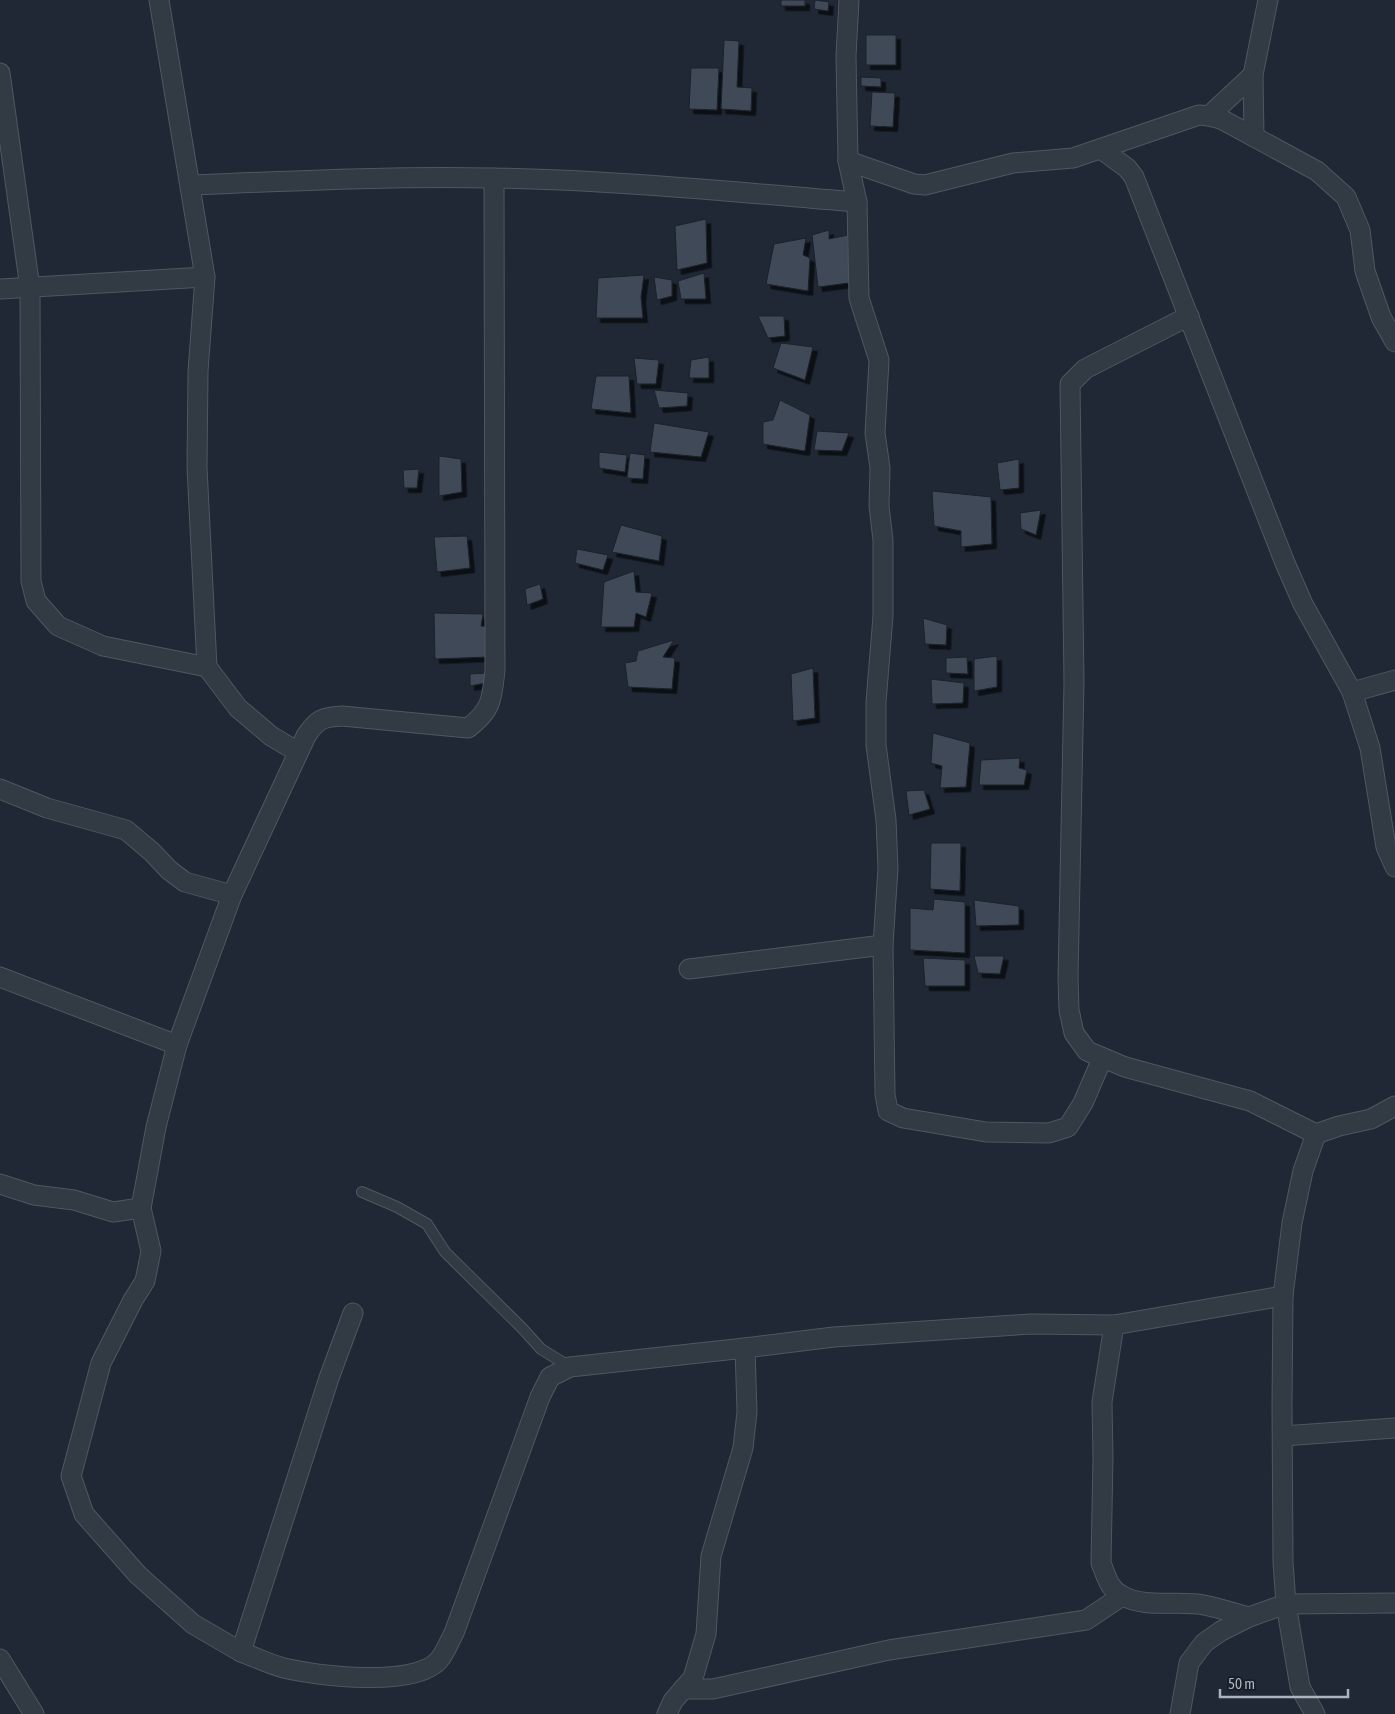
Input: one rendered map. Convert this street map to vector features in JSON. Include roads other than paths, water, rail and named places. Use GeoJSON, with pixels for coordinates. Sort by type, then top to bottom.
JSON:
{"type":"FeatureCollection","features":[{"type":"Feature","properties":{"kind":"street"},"geometry":{"type":"LineString","coordinates":[[159,0],[166,52],[205,277],[198,371],[197,467],[207,667],[238,708],[270,736],[298,752]]}},
{"type":"Feature","properties":{"kind":"street"},"geometry":{"type":"LineString","coordinates":[[849,0],[846,56],[848,161],[857,202],[859,298],[879,360],[875,433],[880,468],[879,506],[883,540],[883,616],[876,702],[876,745],[886,820],[888,868],[883,945],[885,1094],[888,1111],[903,1118],[986,1132],[1049,1133],[1068,1126],[1083,1103],[1102,1059]]}},
{"type":"Feature","properties":{"kind":"street"},"geometry":{"type":"LineString","coordinates":[[1254,137],[1253,75],[1268,0]]}},
{"type":"Feature","properties":{"kind":"street"},"geometry":{"type":"LineString","coordinates":[[0,73],[30,288],[31,581],[36,601],[58,626],[103,646],[207,667]]}},
{"type":"Feature","properties":{"kind":"street"},"geometry":{"type":"LineString","coordinates":[[1210,116],[1253,75]]}},
{"type":"Feature","properties":{"kind":"street"},"geometry":{"type":"LineString","coordinates":[[848,161],[914,184],[925,185],[1012,162],[1073,158],[1199,115],[1221,119],[1317,171],[1346,198],[1360,230],[1364,271],[1381,317],[1395,342]]}},
{"type":"Feature","properties":{"kind":"street"},"geometry":{"type":"LineString","coordinates":[[1101,149],[1127,168],[1134,177],[1285,563],[1303,604],[1352,692],[1370,748],[1386,847],[1395,867]]}},
{"type":"Feature","properties":{"kind":"street"},"geometry":{"type":"LineString","coordinates":[[190,185],[388,177],[494,178],[614,183],[857,202]]}},
{"type":"Feature","properties":{"kind":"street"},"geometry":{"type":"LineString","coordinates":[[494,178],[495,670],[492,699],[482,718],[468,728],[342,716],[326,717],[314,724],[298,752],[232,896],[177,1045],[156,1127],[141,1208],[151,1251],[145,1281],[133,1300],[101,1363],[71,1476],[84,1514],[138,1575],[193,1624],[241,1652],[282,1668],[334,1677],[382,1678],[421,1671],[439,1660],[454,1633],[540,1397],[550,1377],[570,1367],[834,1338],[1031,1324],[1114,1325],[1283,1296]]}},
{"type":"Feature","properties":{"kind":"street"},"geometry":{"type":"LineString","coordinates":[[0,290],[205,277]]}},
{"type":"Feature","properties":{"kind":"street"},"geometry":{"type":"LineString","coordinates":[[1189,316],[1085,369],[1070,384],[1074,682],[1068,968],[1069,1010],[1074,1033],[1087,1051],[1102,1059],[1250,1101],[1316,1134],[1339,1126],[1371,1120],[1395,1106]]}},
{"type":"Feature","properties":{"kind":"street"},"geometry":{"type":"LineString","coordinates":[[1352,692],[1395,680]]}},
{"type":"Feature","properties":{"kind":"street"},"geometry":{"type":"LineString","coordinates":[[0,788],[47,808],[126,830],[152,852],[169,870],[185,882],[232,896]]}},
{"type":"Feature","properties":{"kind":"street"},"geometry":{"type":"LineString","coordinates":[[689,969],[883,945]]}},
{"type":"Feature","properties":{"kind":"street"},"geometry":{"type":"LineString","coordinates":[[0,977],[177,1045]]}},
{"type":"Feature","properties":{"kind":"street"},"geometry":{"type":"LineString","coordinates":[[1315,1714],[1300,1687],[1286,1604],[1283,1562],[1283,1296],[1292,1223],[1303,1171],[1316,1134]]}},
{"type":"Feature","properties":{"kind":"street"},"geometry":{"type":"LineString","coordinates":[[0,1184],[34,1195],[74,1200],[113,1212],[141,1208]]}},
{"type":"Feature","properties":{"kind":"street"},"geometry":{"type":"LineString","coordinates":[[241,1652],[353,1313]]}},
{"type":"Feature","properties":{"kind":"street"},"geometry":{"type":"LineString","coordinates":[[1114,1325],[1102,1402],[1102,1563],[1113,1589],[1122,1596],[1140,1602],[1203,1605],[1249,1617]]}},
{"type":"Feature","properties":{"kind":"street"},"geometry":{"type":"LineString","coordinates":[[667,1714],[673,1701],[693,1678],[706,1634],[711,1556],[743,1448],[747,1412],[745,1348]]}},
{"type":"Feature","properties":{"kind":"street"},"geometry":{"type":"LineString","coordinates":[[1283,1436],[1395,1428]]}},
{"type":"Feature","properties":{"kind":"street"},"geometry":{"type":"LineString","coordinates":[[683,1689],[713,1689],[890,1650],[1086,1620],[1122,1596]]}},
{"type":"Feature","properties":{"kind":"street"},"geometry":{"type":"LineString","coordinates":[[1180,1714],[1189,1662],[1204,1643],[1220,1630],[1286,1604],[1395,1603]]}},
{"type":"Feature","properties":{"kind":"street"},"geometry":{"type":"LineString","coordinates":[[0,1659],[34,1714]]}},
{"type":"Feature","properties":{"kind":"lane"},"geometry":{"type":"LineString","coordinates":[[362,1192],[397,1207],[427,1224],[445,1252],[541,1349],[570,1367]]}}]}
